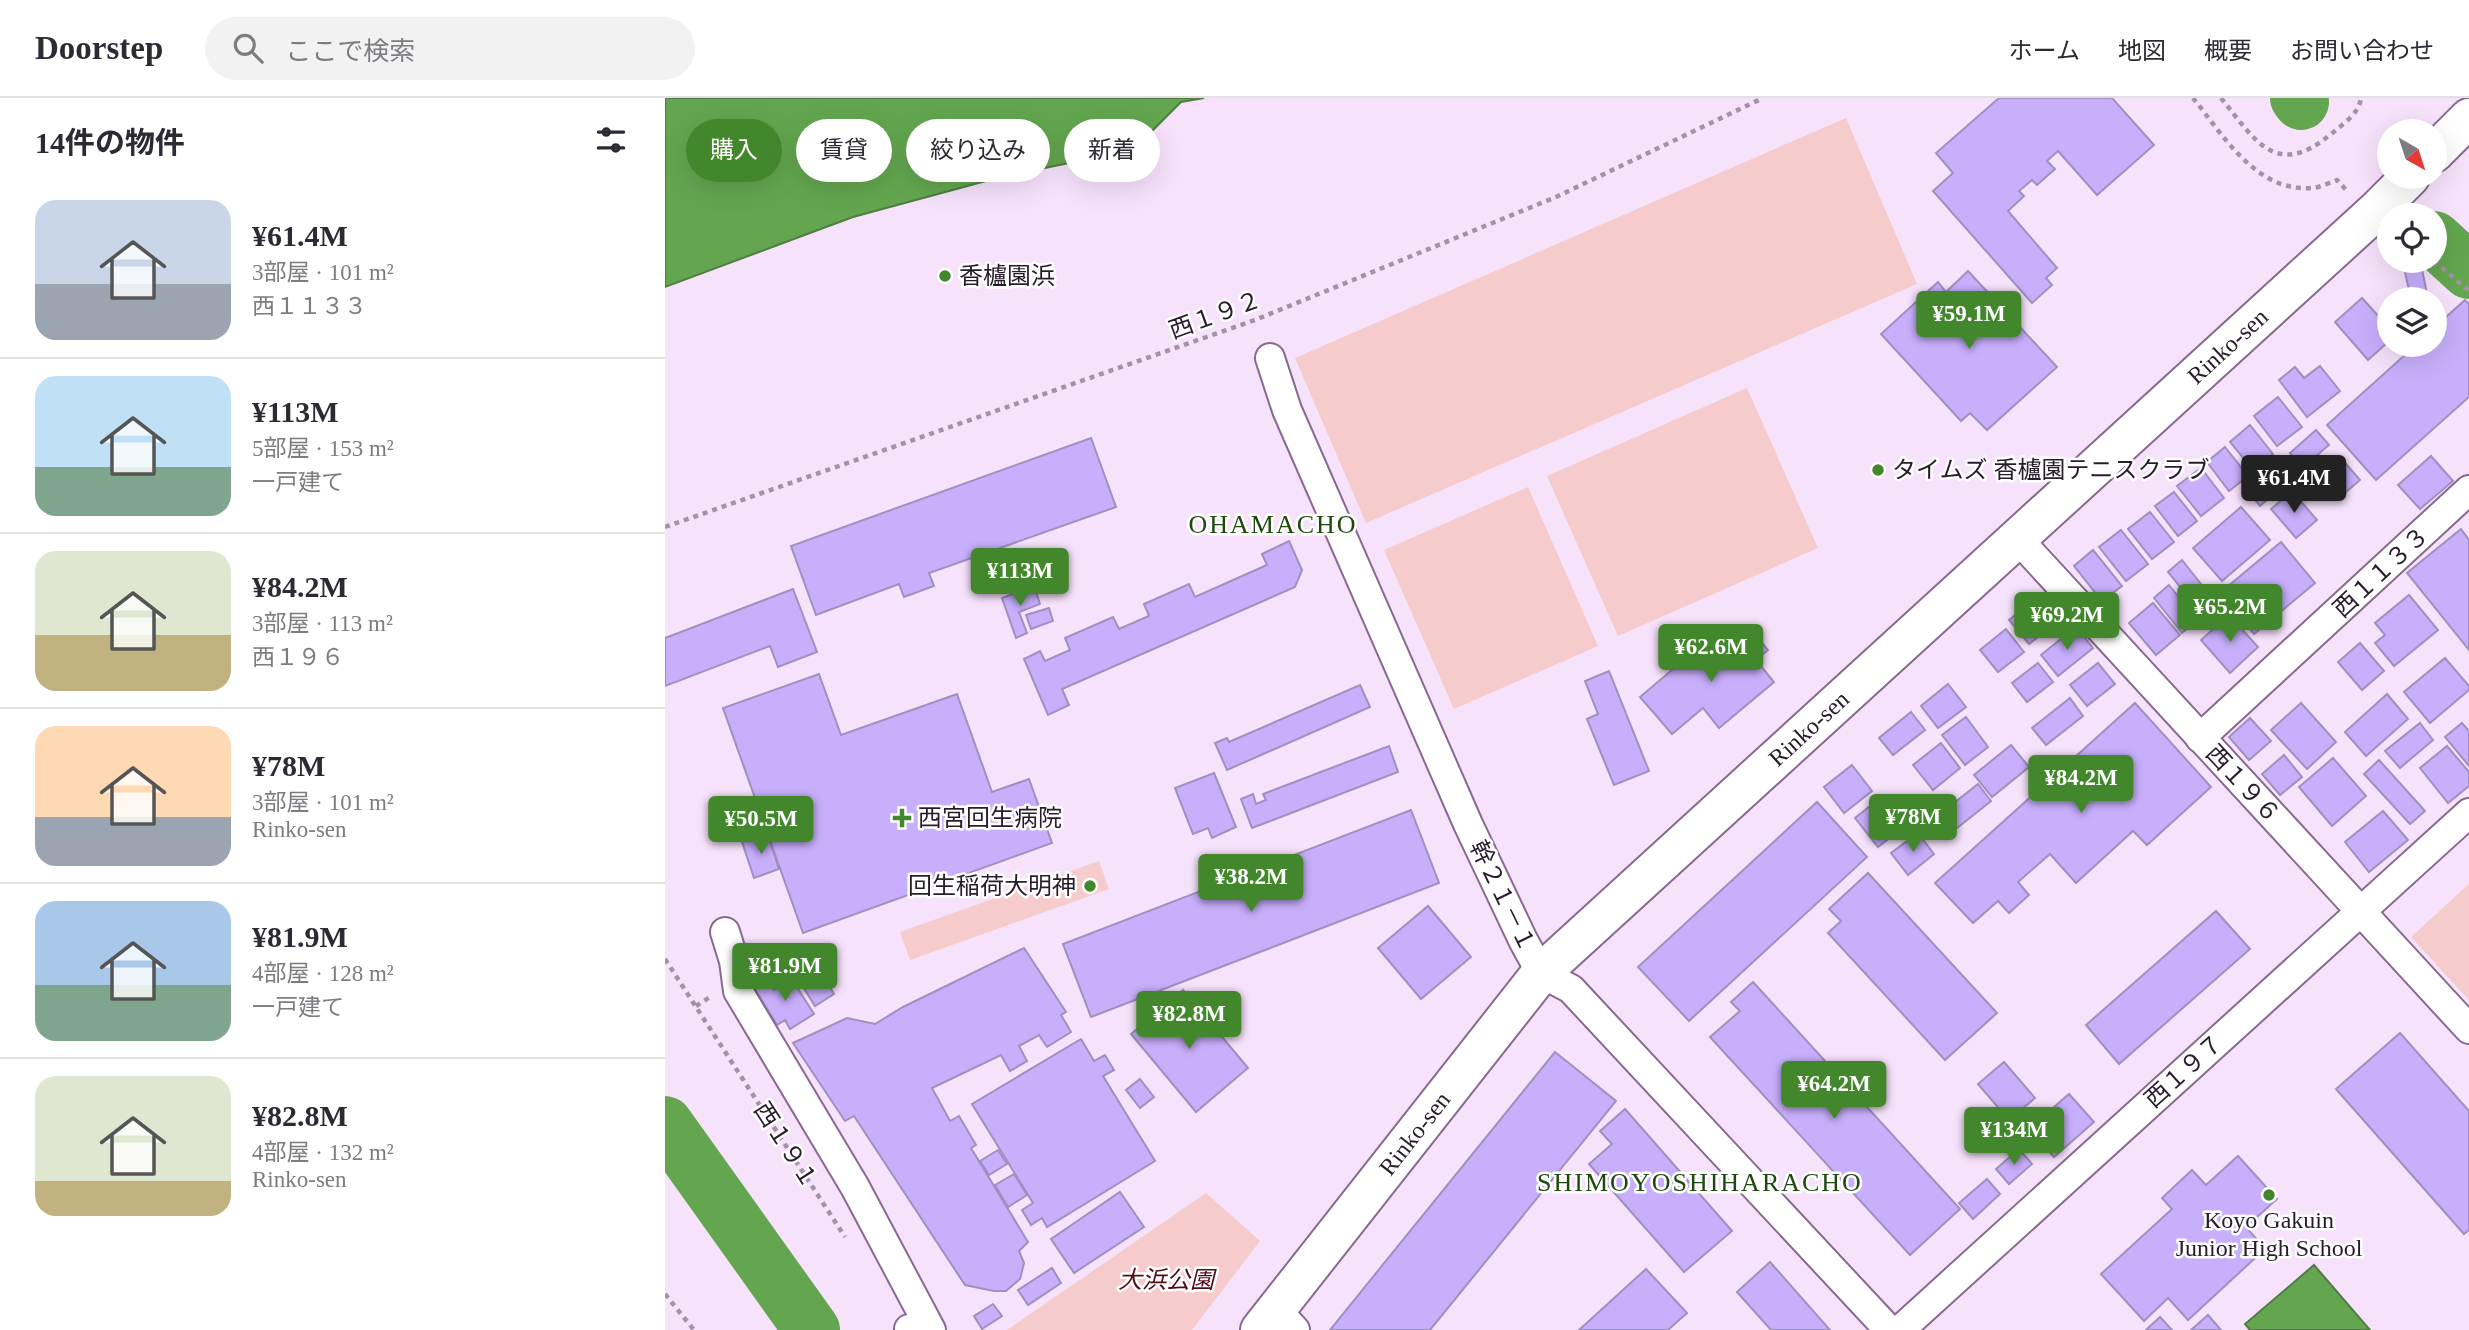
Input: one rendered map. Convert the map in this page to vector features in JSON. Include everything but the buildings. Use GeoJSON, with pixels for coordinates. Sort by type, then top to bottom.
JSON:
{"type":"FeatureCollection","features":[{"type":"Feature","properties":{"kind":"street"},"geometry":{"type":"LineString","coordinates":[[2447,140],[2469,118]]}},
{"type":"Feature","properties":{"kind":"street","name":"Rinko-sen"},"geometry":{"type":"LineString","coordinates":[[1277,1323],[1541,972],[2398,189]]}},
{"type":"Feature","properties":{"kind":"street","name":"幹２１－１"},"geometry":{"type":"LineString","coordinates":[[1270,358],[1291,421],[1463,812],[1541,972],[1571,989],[1889,1330]]}},
{"type":"Feature","properties":{"kind":"street","name":"西１１３３"},"geometry":{"type":"LineString","coordinates":[[2200,738],[2469,490]]}},
{"type":"Feature","properties":{"kind":"street","name":"西１９６"},"geometry":{"type":"LineString","coordinates":[[2017,538],[2469,1029]]}},
{"type":"Feature","properties":{"kind":"street","name":"西１９７"},"geometry":{"type":"LineString","coordinates":[[1901,1330],[2469,813]]}},
{"type":"Feature","properties":{"kind":"street"},"geometry":{"type":"LineString","coordinates":[[725,932],[734,961],[738,991],[855,1187],[931,1330]]}},
{"type":"Feature","properties":{"kind":"path","name":"西１９２"},"geometry":{"type":"LineString","coordinates":[[665,527],[1255,320],[1556,197],[1763,98]]}},
{"type":"Feature","properties":{"kind":"path"},"geometry":{"type":"LineString","coordinates":[[2193,98],[2238,153],[2256,170],[2283,184],[2311,188],[2337,180],[2350,194]]}},
{"type":"Feature","properties":{"kind":"path"},"geometry":{"type":"LineString","coordinates":[[2221,98],[2259,145],[2273,153],[2300,154],[2313,149],[2349,119],[2358,109],[2361,98]]}},
{"type":"Feature","properties":{"kind":"path"},"geometry":{"type":"LineString","coordinates":[[2447,272],[2469,291]]}},
{"type":"Feature","properties":{"kind":"path","name":"西１９１"},"geometry":{"type":"LineString","coordinates":[[665,959],[847,1240]]}},
{"type":"Feature","properties":{"kind":"path"},"geometry":{"type":"LineString","coordinates":[[695,1006],[703,1002]]}},
{"type":"Feature","properties":{"kind":"path"},"geometry":{"type":"LineString","coordinates":[[665,1294],[694,1330]]}},
{"type":"Feature","properties":{"kind":"green space"},"geometry":{"type":"Polygon","coordinates":[[[1846,118],[1917,284],[1366,523],[1295,358],[1846,118]]]}},
{"type":"Feature","properties":{"kind":"green space"},"geometry":{"type":"Polygon","coordinates":[[[1747,388],[1818,548],[1618,636],[1547,476],[1747,388]]]}},
{"type":"Feature","properties":{"kind":"green space"},"geometry":{"type":"Polygon","coordinates":[[[1528,487],[1598,646],[1454,709],[1384,550],[1528,487]]]}},
{"type":"Feature","properties":{"kind":"green space"},"geometry":{"type":"Polygon","coordinates":[[[1099,861],[1109,889],[910,960],[900,932],[1099,861]]]}},
{"type":"Feature","properties":{"kind":"green space"},"geometry":{"type":"Polygon","coordinates":[[[2469,884],[2469,1000],[2411,937],[2469,884]]]}},
{"type":"Feature","properties":{"kind":"green space","name":"大浜公園"},"geometry":{"type":"Polygon","coordinates":[[[1206,1193],[1260,1241],[1192,1330],[1007,1330],[1206,1193]]]}},
{"type":"Feature","properties":{"kind":"shaded area"},"geometry":{"type":"Polygon","coordinates":[[[665,98],[1204,98],[1181,102],[1160,123],[1160,119],[1064,119],[1064,164],[1050,167],[1050,119],[906,119],[906,182],[982,182],[853,217],[665,287],[665,98]]]}},
{"type":"Feature","properties":{"kind":"shaded area"},"geometry":{"type":"Polygon","coordinates":[[[2314,1265],[2370,1330],[2250,1330],[2245,1324],[2314,1265]]]}},
{"type":"Feature","properties":{"kind":"waterway"},"geometry":{"type":"LineString","coordinates":[[2298,98],[2301,102]]}},
{"type":"Feature","properties":{"kind":"waterway"},"geometry":{"type":"LineString","coordinates":[[2447,251],[2469,271]]}},
{"type":"Feature","properties":{"kind":"waterway"},"geometry":{"type":"LineString","coordinates":[[665,1124],[812,1330]]}},
{"type":"Feature","properties":{"kind":"place","name":"香櫨園浜"},"geometry":{"type":"Point","coordinates":[945,276]}},
{"type":"Feature","properties":{"kind":"place","name":"タイムズ 香櫨園テニスクラブ"},"geometry":{"type":"Point","coordinates":[1878,470]}},
{"type":"Feature","properties":{"kind":"place","name":"西宮回生病院"},"geometry":{"type":"Point","coordinates":[902,818]}},
{"type":"Feature","properties":{"kind":"place","name":"回生稲荷大明神"},"geometry":{"type":"Point","coordinates":[1090,886]}},
{"type":"Feature","properties":{"kind":"place","name":"Koyo Gakuin Junior High School"},"geometry":{"type":"Point","coordinates":[2269,1195]}},
{"type":"Feature","properties":{"kind":"district","name":"OHAMACHO"},"geometry":{"type":"Point","coordinates":[1273,524]}},
{"type":"Feature","properties":{"kind":"district","name":"SHIMOYOSHIHARACHO"},"geometry":{"type":"Point","coordinates":[1700,1182]}}]}
